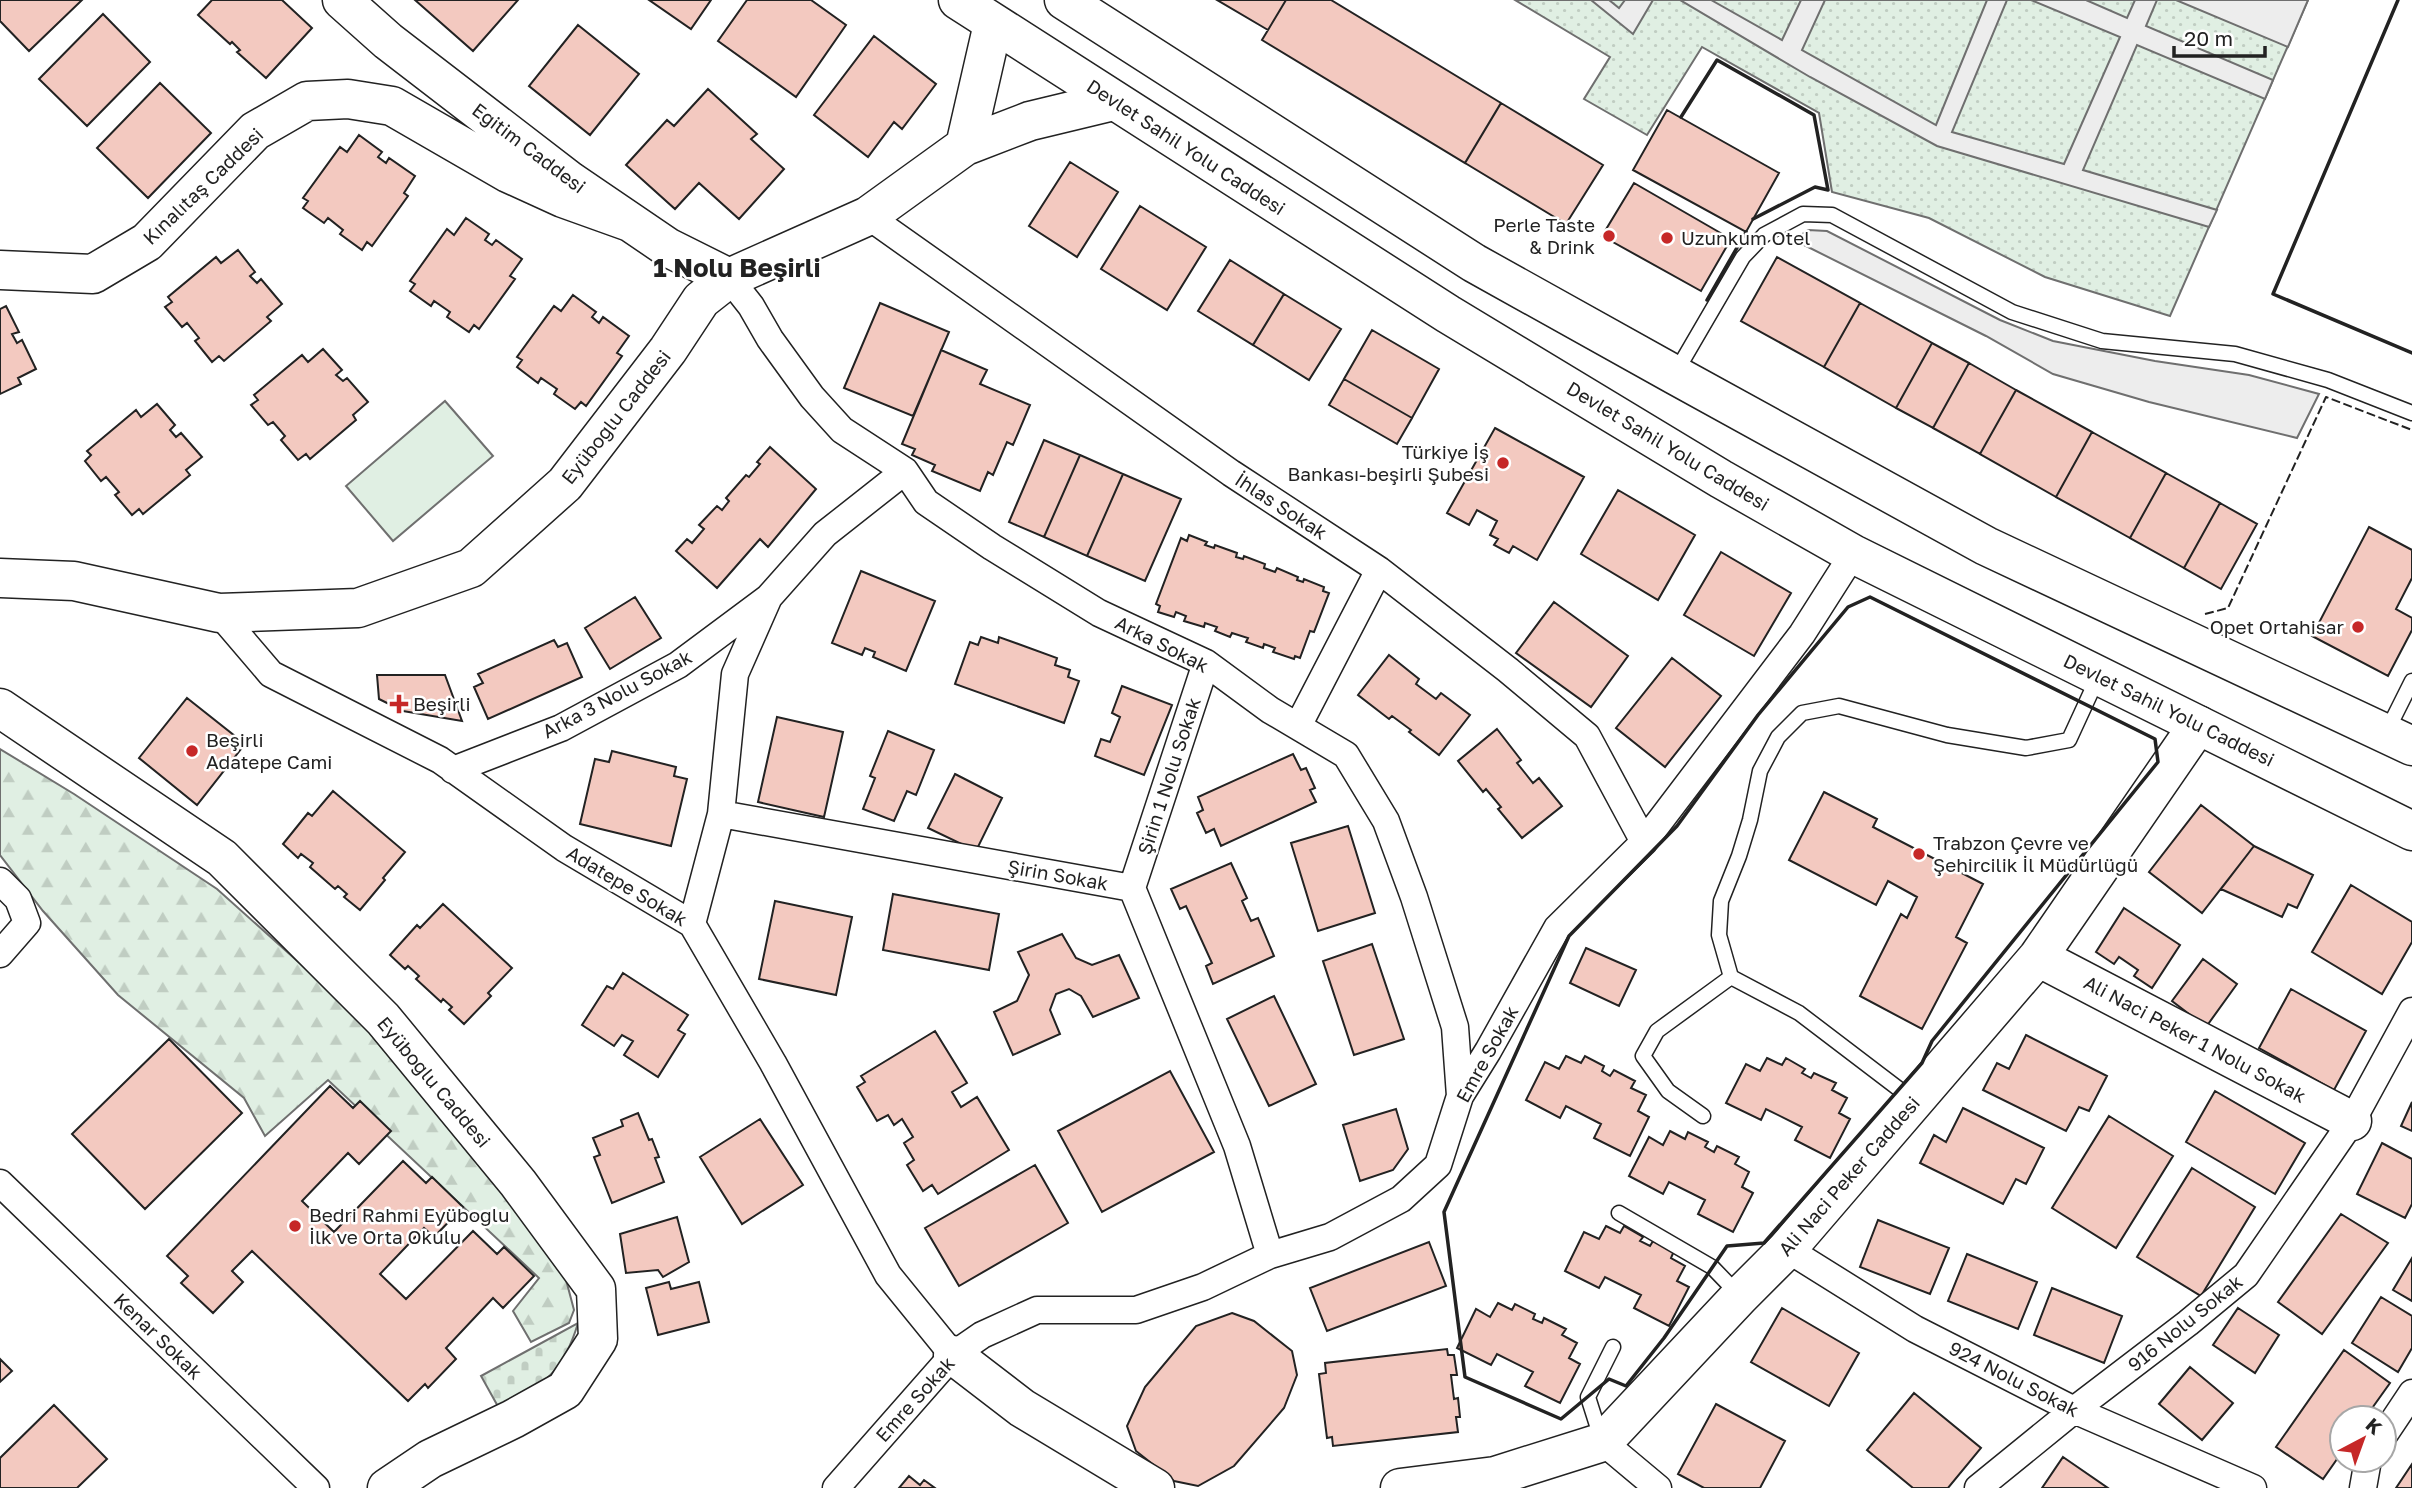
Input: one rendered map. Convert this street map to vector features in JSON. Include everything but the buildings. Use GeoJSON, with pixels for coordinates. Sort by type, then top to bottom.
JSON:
{"type":"FeatureCollection","features":[{"type":"Feature","properties":{"kind":"street","name":"Eğitim Caddesi"},"geometry":{"type":"LineString","coordinates":[[342,0],[409,58],[570,181],[667,247],[729,278]]}},
{"type":"Feature","properties":{"kind":"street","name":"Devlet Sahil Yolu Caddesi"},"geometry":{"type":"LineString","coordinates":[[958,0],[1448,314],[1721,479],[1853,554],[2412,831]]}},
{"type":"Feature","properties":{"kind":"street"},"geometry":{"type":"LineString","coordinates":[[1064,0],[1475,262],[1675,375],[1986,546],[2399,740]]}},
{"type":"Feature","properties":{"kind":"street"},"geometry":{"type":"LineString","coordinates":[[965,146],[993,24]]}},
{"type":"Feature","properties":{"kind":"street","name":"Kınalıtaş Caddesi"},"geometry":{"type":"LineString","coordinates":[[2,265],[93,274],[147,242],[255,131],[307,101],[348,99],[392,106],[508,173],[563,198],[630,222]]}},
{"type":"Feature","properties":{"kind":"street","name":"Eyüboğlu Caddesi"},"geometry":{"type":"LineString","coordinates":[[0,578],[74,581],[219,613],[358,608],[471,568],[565,484],[668,351],[701,300],[729,278],[868,216],[965,146],[1030,121],[1114,101]]}},
{"type":"Feature","properties":{"kind":"street","name":"İhlas Sokak"},"geometry":{"type":"LineString","coordinates":[[868,216],[1231,473],[1379,570],[1508,670],[1587,736],[1644,842]]}},
{"type":"Feature","properties":{"kind":"street","name":"Arka Sokak"},"geometry":{"type":"LineString","coordinates":[[729,278],[805,387],[842,430],[905,471],[926,502],[992,548],[1099,612],[1206,663],[1270,710],[1346,755],[1386,821],[1414,897],[1455,1027],[1460,1096]]}},
{"type":"Feature","properties":{"kind":"street"},"geometry":{"type":"LineString","coordinates":[[692,924],[722,814],[735,674],[769,597],[825,534],[905,471]]}},
{"type":"Feature","properties":{"kind":"street","name":"Emre Sokak"},"geometry":{"type":"LineString","coordinates":[[836,1488],[953,1355],[982,1335],[1037,1310],[1136,1310],[1203,1287],[1270,1255],[1329,1237],[1401,1199],[1438,1165],[1460,1096],[1557,928],[1644,842],[1802,635],[1853,554]]}},
{"type":"Feature","properties":{"kind":"street"},"geometry":{"type":"LineString","coordinates":[[1298,726],[1379,570]]}},
{"type":"Feature","properties":{"kind":"street","name":"Arka 3 Nolu Sokak"},"geometry":{"type":"LineString","coordinates":[[453,769],[561,728],[678,665],[769,597]]}},
{"type":"Feature","properties":{"kind":"street","name":"Adatepe Sokak"},"geometry":{"type":"LineString","coordinates":[[219,613],[271,674],[440,760],[564,848],[692,924],[773,1063],[888,1275],[953,1355]]}},
{"type":"Feature","properties":{"kind":"street","name":"Şirin 1 Nolu Sokak"},"geometry":{"type":"LineString","coordinates":[[1132,888],[1206,663]]}},
{"type":"Feature","properties":{"kind":"street","name":"Eyüboğlu Caddesi"},"geometry":{"type":"LineString","coordinates":[[0,708],[222,858],[383,1019],[517,1183],[596,1289],[598,1339],[565,1390],[513,1419],[430,1459],[387,1488]]}},
{"type":"Feature","properties":{"kind":"street","name":"Ali Naci Peker Caddesi"},"geometry":{"type":"LineString","coordinates":[[1603,1443],[1787,1249],[1907,1095],[2038,957],[2198,725]]}},
{"type":"Feature","properties":{"kind":"street","name":"Şirin Sokak"},"geometry":{"type":"LineString","coordinates":[[722,814],[1132,888],[1237,1146],[1270,1255]]}},
{"type":"Feature","properties":{"kind":"street"},"geometry":{"type":"LineString","coordinates":[[0,881],[18,899],[27,923],[0,954]]}},
{"type":"Feature","properties":{"kind":"street","name":"Ali Naci Peker 1 Nolu Sokak"},"geometry":{"type":"LineString","coordinates":[[2038,957],[2352,1121]]}},
{"type":"Feature","properties":{"kind":"street","name":"916 Nolu Sokak"},"geometry":{"type":"LineString","coordinates":[[1978,1488],[2246,1275],[2352,1121],[2412,1011]]}},
{"type":"Feature","properties":{"kind":"street","name":"Kenar Sokak"},"geometry":{"type":"LineString","coordinates":[[0,1183],[316,1488]]}},
{"type":"Feature","properties":{"kind":"street","name":"924 Nolu Sokak"},"geometry":{"type":"LineString","coordinates":[[1787,1249],[1915,1329],[2074,1410],[2253,1488]]}},
{"type":"Feature","properties":{"kind":"street"},"geometry":{"type":"LineString","coordinates":[[953,1355],[1022,1408],[1155,1488]]}},
{"type":"Feature","properties":{"kind":"street"},"geometry":{"type":"LineString","coordinates":[[2398,1414],[2412,1393]]}},
{"type":"Feature","properties":{"kind":"street"},"geometry":{"type":"LineString","coordinates":[[1400,1488],[1495,1476],[1603,1443],[1658,1488]]}},
{"type":"Feature","properties":{"kind":"lane"},"geometry":{"type":"LineString","coordinates":[[1675,375],[1743,257],[1764,235],[1803,214],[1832,215],[2012,312],[2102,341],[2235,354],[2328,380],[2412,413]]}},
{"type":"Feature","properties":{"kind":"lane"},"geometry":{"type":"LineString","coordinates":[[1907,1095],[1799,1013],[1731,977],[1719,935],[1721,901],[1750,820],[1760,771],[1778,737],[1802,713],[1839,706],[1947,735],[2026,748],[2069,740],[2098,676]]}},
{"type":"Feature","properties":{"kind":"lane"},"geometry":{"type":"LineString","coordinates":[[2399,740],[2412,681]]}},
{"type":"Feature","properties":{"kind":"lane"},"geometry":{"type":"LineString","coordinates":[[1703,1116],[1668,1091],[1643,1056],[1657,1031],[1731,977]]}},
{"type":"Feature","properties":{"kind":"lane"},"geometry":{"type":"LineString","coordinates":[[1619,1213],[1712,1267],[1740,1296]]}},
{"type":"Feature","properties":{"kind":"lane"},"geometry":{"type":"LineString","coordinates":[[1603,1443],[1588,1397],[1613,1347]]}},
{"type":"Feature","properties":{"kind":"green space"},"geometry":{"type":"Polygon","coordinates":[[[1515,0],[2308,0],[2170,316],[2045,277],[1929,218],[1832,192],[1819,113],[1702,47],[1647,135],[1584,99],[1610,57],[1515,0]]]}},
{"type":"Feature","properties":{"kind":"green space"},"geometry":{"type":"Polygon","coordinates":[[[445,401],[493,456],[393,541],[346,486],[445,401]]]}},
{"type":"Feature","properties":{"kind":"green space"},"geometry":{"type":"Polygon","coordinates":[[[0,749],[74,794],[217,889],[382,1037],[488,1171],[565,1276],[574,1310],[569,1323],[531,1342],[513,1311],[539,1278],[328,1080],[265,1136],[244,1098],[118,995],[43,911],[0,855],[0,749]]]}},
{"type":"Feature","properties":{"kind":"green space"},"geometry":{"type":"Polygon","coordinates":[[[578,1323],[566,1354],[550,1376],[500,1410],[481,1376],[578,1323]]]}},
{"type":"Feature","properties":{"kind":"shaded area"},"geometry":{"type":"Polygon","coordinates":[[[1591,0],[1609,0],[1619,8],[1625,0],[1653,0],[1633,34],[1591,0]]]}},
{"type":"Feature","properties":{"kind":"shaded area"},"geometry":{"type":"Polygon","coordinates":[[[1680,0],[1711,0],[1782,40],[1801,0],[1825,0],[1802,50],[1936,125],[1987,0],[2007,0],[1952,132],[2064,164],[2120,37],[2031,0],[2086,0],[2127,18],[2135,0],[2157,0],[2146,26],[2273,80],[2265,99],[2137,45],[2083,170],[2217,210],[2209,227],[1937,146],[1810,77],[1680,0]]]}},
{"type":"Feature","properties":{"kind":"shaded area"},"geometry":{"type":"Polygon","coordinates":[[[2176,0],[2308,0],[2288,47],[2176,0]]]}},
{"type":"Feature","properties":{"kind":"shaded area"},"geometry":{"type":"Polygon","coordinates":[[[1808,230],[1827,231],[2000,320],[2053,341],[2155,361],[2249,375],[2319,394],[2297,438],[2149,402],[2053,374],[1986,336],[1794,240],[1808,230]]]}},
{"type":"Feature","properties":{"kind":"fence"},"geometry":{"type":"LineString","coordinates":[[2205,614],[2228,608],[2326,397],[2412,430]]}},
{"type":"Feature","properties":{"kind":"wall"},"geometry":{"type":"LineString","coordinates":[[2398,0],[2273,294],[2412,353]]}},
{"type":"Feature","properties":{"kind":"wall"},"geometry":{"type":"LineString","coordinates":[[1681,117],[1717,60],[1814,115],[1828,190],[1815,187],[1753,219]]}},
{"type":"Feature","properties":{"kind":"wall"},"geometry":{"type":"LineString","coordinates":[[1707,300],[1746,232]]}},
{"type":"Feature","properties":{"kind":"wall"},"geometry":{"type":"LineString","coordinates":[[1870,597],[2155,739],[2158,762],[1932,1041],[1922,1063],[1764,1243],[1727,1246],[1664,1338],[1626,1386],[1609,1379],[1561,1419],[1465,1377],[1444,1212],[1569,936],[1677,826],[1758,715],[1848,607],[1870,597]]}},
{"type":"Feature","properties":{"kind":"place","name":"Perle Taste & Drink"},"geometry":{"type":"Point","coordinates":[1609,236]}},
{"type":"Feature","properties":{"kind":"place","name":"Uzunkum Otel"},"geometry":{"type":"Point","coordinates":[1667,238]}},
{"type":"Feature","properties":{"kind":"place","name":"Türkiye İş Bankası-beşirli Şubesi"},"geometry":{"type":"Point","coordinates":[1503,463]}},
{"type":"Feature","properties":{"kind":"place","name":"Opet Ortahisar"},"geometry":{"type":"Point","coordinates":[2358,627]}},
{"type":"Feature","properties":{"kind":"place","name":"Beşirli"},"geometry":{"type":"Point","coordinates":[399,704]}},
{"type":"Feature","properties":{"kind":"place","name":"Beşirli Adatepe Cami"},"geometry":{"type":"Point","coordinates":[192,751]}},
{"type":"Feature","properties":{"kind":"place","name":"Trabzon Çevre ve Şehircilik İl Müdürlüğü"},"geometry":{"type":"Point","coordinates":[1919,854]}},
{"type":"Feature","properties":{"kind":"place","name":"Bedri Rahmi Eyüboğlu İlk ve Orta Okulu"},"geometry":{"type":"Point","coordinates":[295,1226]}},
{"type":"Feature","properties":{"kind":"district","name":"1 Nolu Beşirli"},"geometry":{"type":"Point","coordinates":[737,268]}}]}
